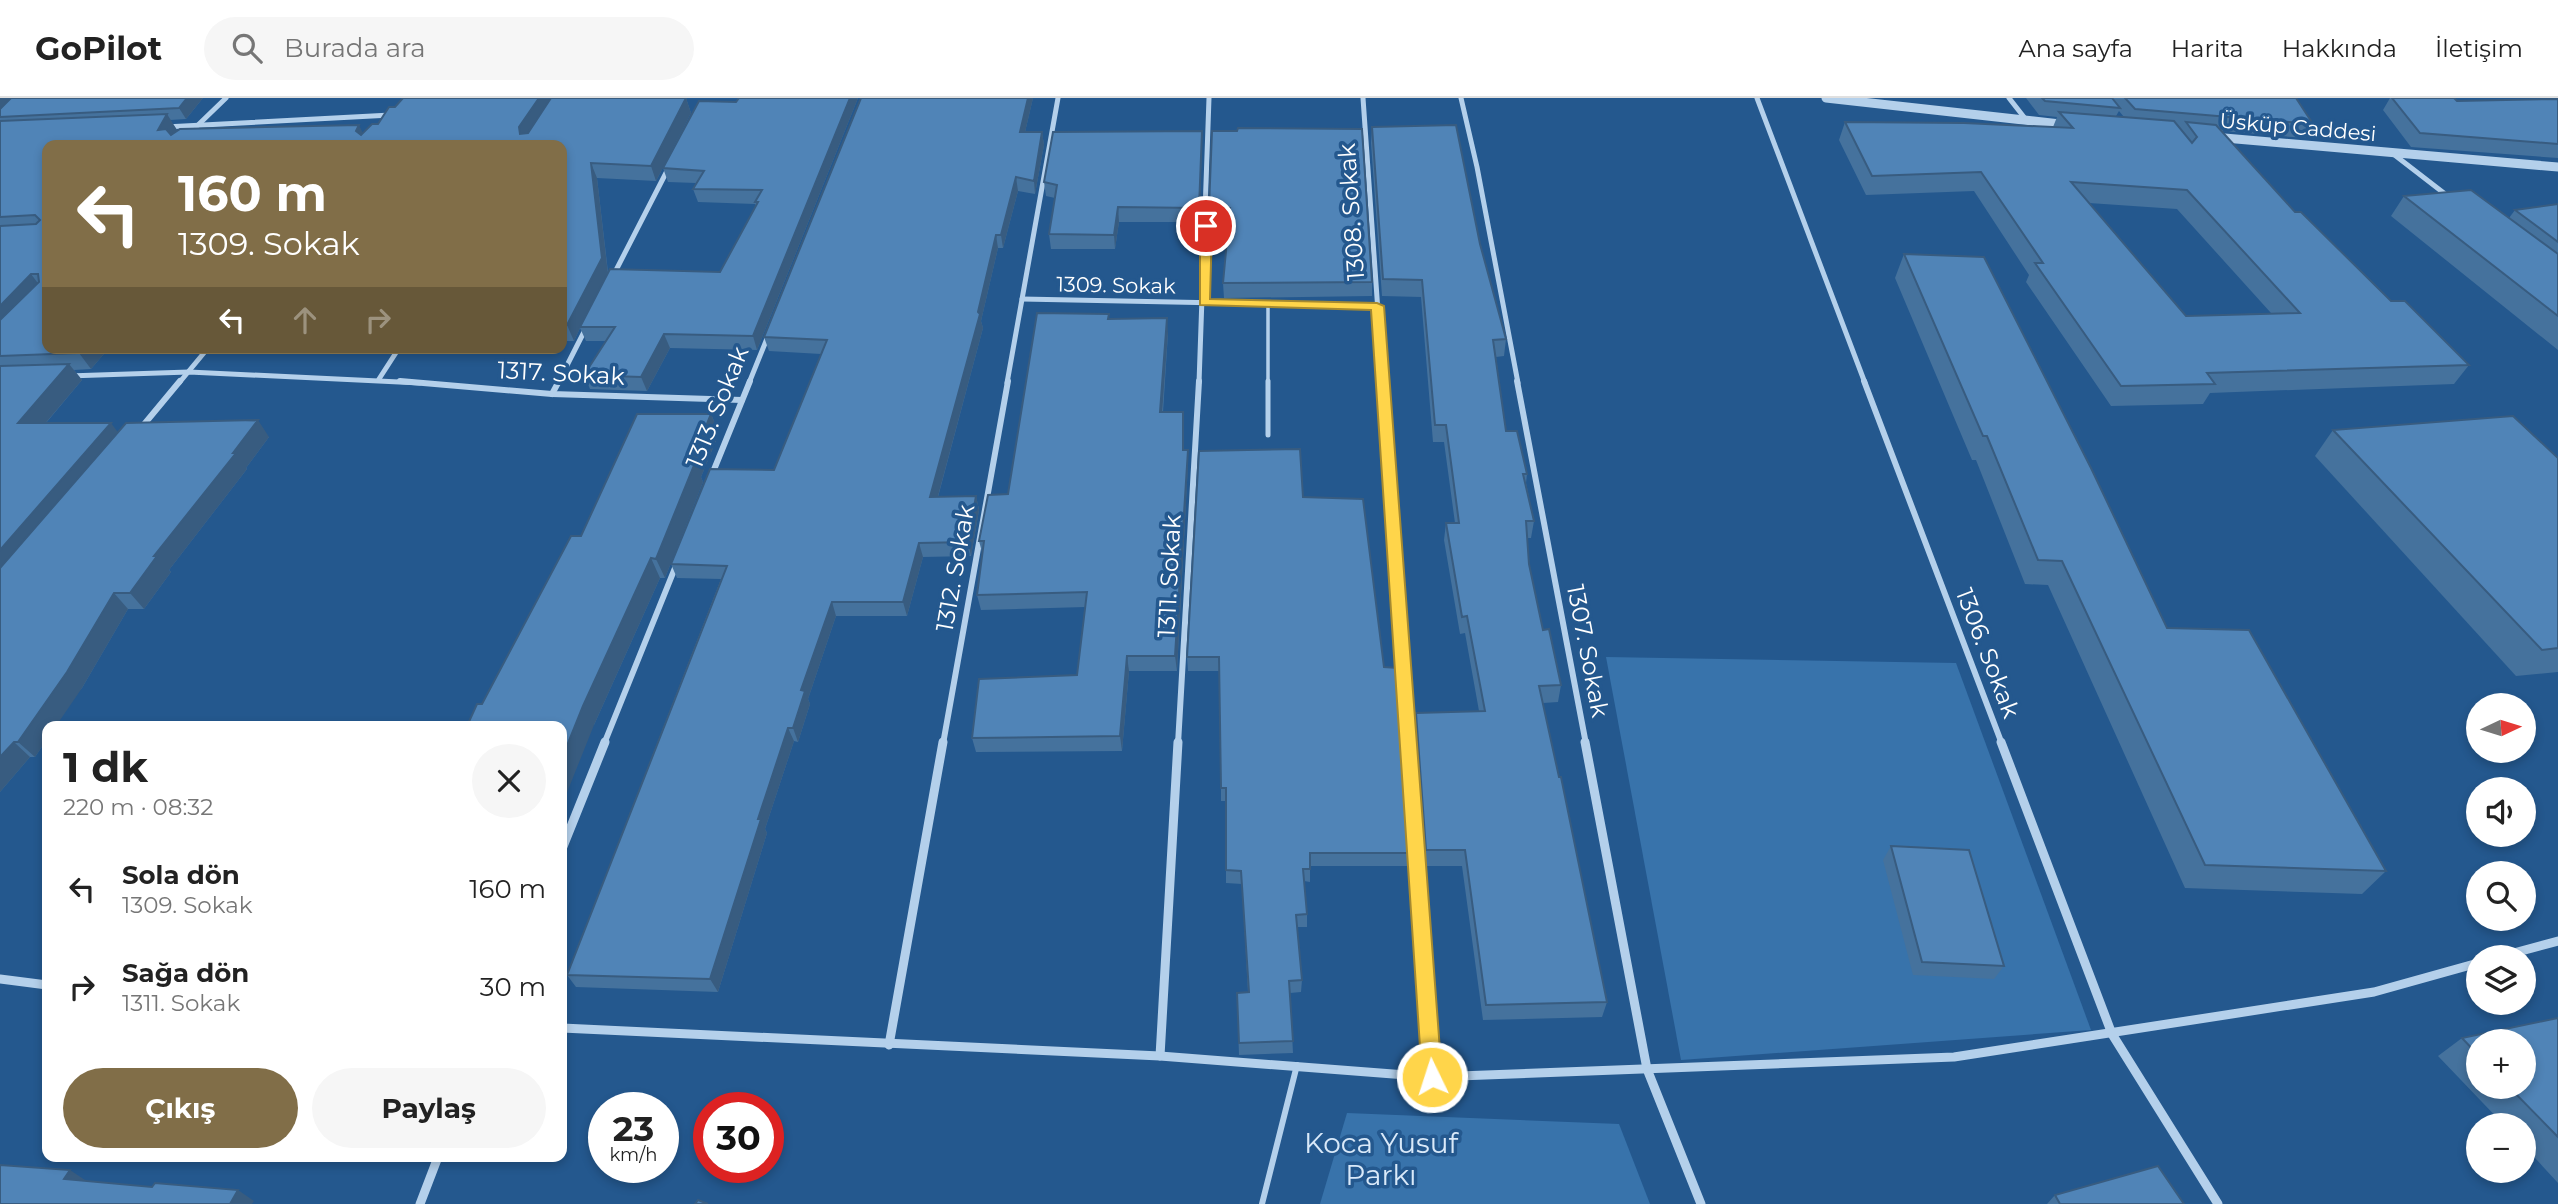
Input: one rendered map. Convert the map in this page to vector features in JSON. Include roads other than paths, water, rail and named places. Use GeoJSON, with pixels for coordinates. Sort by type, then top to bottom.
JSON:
{"type":"FeatureCollection","features":[{"type":"Feature","properties":{"kind":"street"},"geometry":{"type":"LineString","coordinates":[[189,135],[226,98]]}},
{"type":"Feature","properties":{"kind":"street","name":"1312. Sokak"},"geometry":{"type":"LineString","coordinates":[[889,1045],[1058,98]]}},
{"type":"Feature","properties":{"kind":"street","name":"1311. Sokak"},"geometry":{"type":"LineString","coordinates":[[1160,1056],[1204,303],[1209,98]]}},
{"type":"Feature","properties":{"kind":"street","name":"1308. Sokak"},"geometry":{"type":"LineString","coordinates":[[1363,98],[1432,1077]]}},
{"type":"Feature","properties":{"kind":"street","name":"1307. Sokak"},"geometry":{"type":"LineString","coordinates":[[1461,98],[1477,167],[1647,1069],[1701,1204]]}},
{"type":"Feature","properties":{"kind":"street","name":"1306. Sokak"},"geometry":{"type":"LineString","coordinates":[[1757,98],[2112,1034],[2218,1204]]}},
{"type":"Feature","properties":{"kind":"street"},"geometry":{"type":"LineString","coordinates":[[1826,98],[2078,125]]}},
{"type":"Feature","properties":{"kind":"street"},"geometry":{"type":"LineString","coordinates":[[2009,98],[2028,121]]}},
{"type":"Feature","properties":{"kind":"street"},"geometry":{"type":"LineString","coordinates":[[385,125],[400,107]]}},
{"type":"Feature","properties":{"kind":"street"},"geometry":{"type":"LineString","coordinates":[[158,127],[393,115]]}},
{"type":"Feature","properties":{"kind":"street","name":"Üsküp Caddesi"},"geometry":{"type":"LineString","coordinates":[[2205,136],[2558,167]]}},
{"type":"Feature","properties":{"kind":"street"},"geometry":{"type":"LineString","coordinates":[[2391,152],[2454,200]]}},
{"type":"Feature","properties":{"kind":"street"},"geometry":{"type":"LineString","coordinates":[[609,283],[673,160]]}},
{"type":"Feature","properties":{"kind":"street","name":"1309. Sokak"},"geometry":{"type":"LineString","coordinates":[[1022,299],[1377,306]]}},
{"type":"Feature","properties":{"kind":"street"},"geometry":{"type":"LineString","coordinates":[[552,394],[590,320]]}},
{"type":"Feature","properties":{"kind":"street","name":"1313. Sokak"},"geometry":{"type":"LineString","coordinates":[[706,490],[773,325]]}},
{"type":"Feature","properties":{"kind":"street"},"geometry":{"type":"LineString","coordinates":[[135,435],[203,354]]}},
{"type":"Feature","properties":{"kind":"street"},"geometry":{"type":"LineString","coordinates":[[379,379],[395,354]]}},
{"type":"Feature","properties":{"kind":"street","name":"1317. Sokak"},"geometry":{"type":"LineString","coordinates":[[54,376],[189,372],[379,379],[552,394],[742,400]]}},
{"type":"Feature","properties":{"kind":"street"},"geometry":{"type":"LineString","coordinates":[[567,836],[680,554]]}},
{"type":"Feature","properties":{"kind":"street"},"geometry":{"type":"LineString","coordinates":[[2536,948],[2558,942]]}},
{"type":"Feature","properties":{"kind":"street"},"geometry":{"type":"LineString","coordinates":[[567,1028],[1160,1056],[1432,1077],[1954,1057],[2374,992],[2466,966]]}},
{"type":"Feature","properties":{"kind":"street"},"geometry":{"type":"LineString","coordinates":[[0,979],[42,984]]}},
{"type":"Feature","properties":{"kind":"street"},"geometry":{"type":"LineString","coordinates":[[419,1204],[436,1162]]}},
{"type":"Feature","properties":{"kind":"lane"},"geometry":{"type":"LineString","coordinates":[[1268,304],[1268,435]]}},
{"type":"Feature","properties":{"kind":"lane"},"geometry":{"type":"LineString","coordinates":[[1262,1204],[1297,1065]]}},
{"type":"Feature","properties":{"kind":"park label","name":"Koca Yusuf Parkı"},"geometry":{"type":"Point","coordinates":[1381,1159]}}]}
